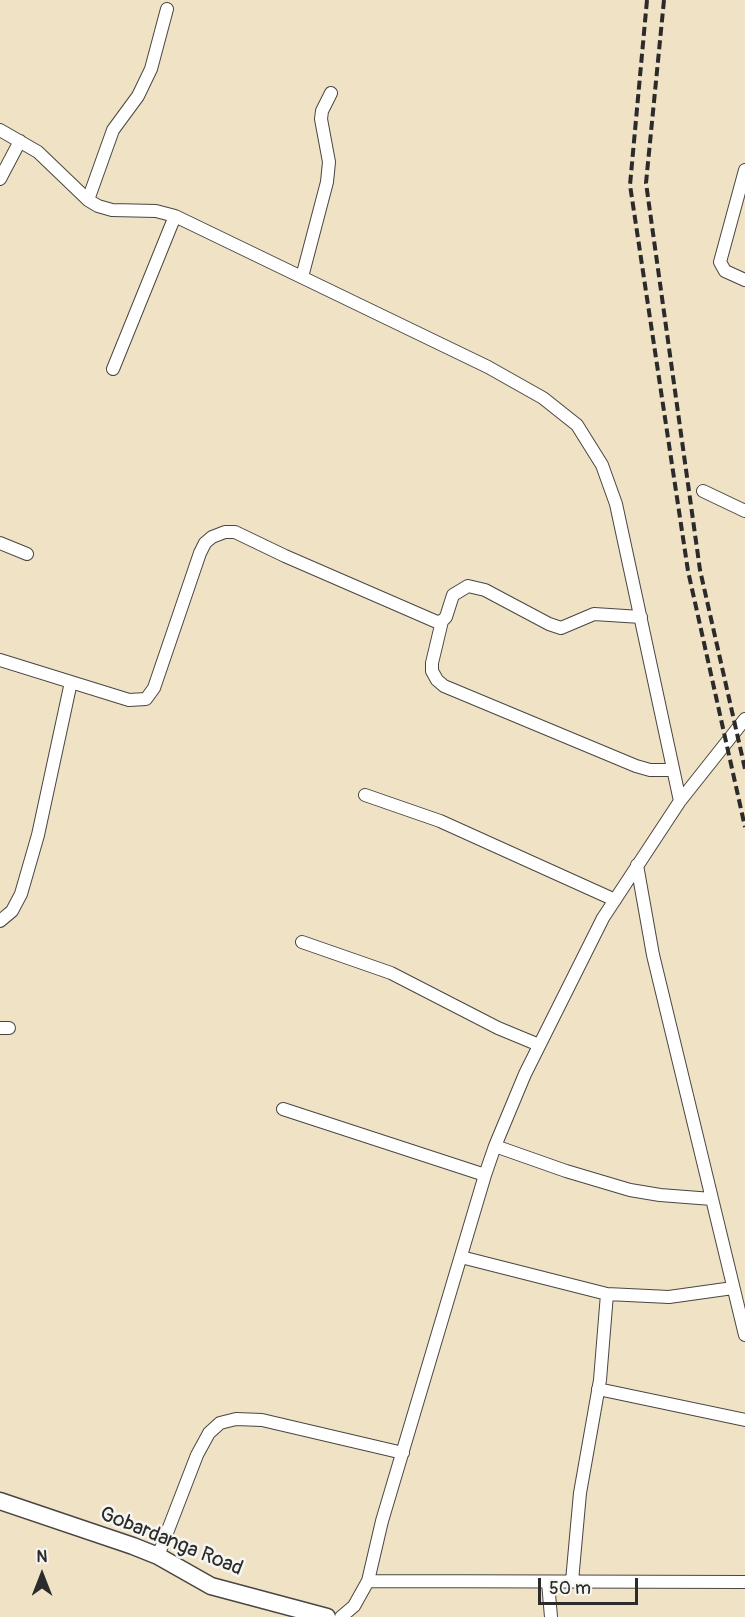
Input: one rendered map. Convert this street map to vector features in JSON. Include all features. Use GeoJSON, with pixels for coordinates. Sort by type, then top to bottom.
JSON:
{"type":"FeatureCollection","features":[{"type":"Feature","properties":{"kind":"main road","name":"Gobardanga Road"},"geometry":{"type":"LineString","coordinates":[[0,1501],[133,1546],[211,1586],[327,1617]]}},
{"type":"Feature","properties":{"kind":"street"},"geometry":{"type":"LineString","coordinates":[[88,200],[113,130],[138,96],[151,69],[167,9]]}},
{"type":"Feature","properties":{"kind":"street"},"geometry":{"type":"LineString","coordinates":[[302,277],[327,182],[329,162],[321,119],[322,111],[332,93]]}},
{"type":"Feature","properties":{"kind":"street"},"geometry":{"type":"LineString","coordinates":[[0,130],[52,164],[88,200],[98,206],[112,210],[156,211],[175,216],[488,367],[543,398],[577,425],[602,465],[611,485],[624,536],[680,801]]}},
{"type":"Feature","properties":{"kind":"street"},"geometry":{"type":"LineString","coordinates":[[0,178],[20,141]]}},
{"type":"Feature","properties":{"kind":"street"},"geometry":{"type":"LineString","coordinates":[[745,170],[720,262],[725,272],[745,280]]}},
{"type":"Feature","properties":{"kind":"street"},"geometry":{"type":"LineString","coordinates":[[113,369],[175,216]]}},
{"type":"Feature","properties":{"kind":"street"},"geometry":{"type":"LineString","coordinates":[[703,491],[745,511]]}},
{"type":"Feature","properties":{"kind":"street"},"geometry":{"type":"LineString","coordinates":[[0,660],[129,700],[146,699],[154,688],[200,553],[205,543],[212,537],[225,532],[235,532],[430,620],[442,621]]}},
{"type":"Feature","properties":{"kind":"street"},"geometry":{"type":"LineString","coordinates":[[0,543],[27,554]]}},
{"type":"Feature","properties":{"kind":"street"},"geometry":{"type":"LineString","coordinates":[[641,617],[594,614],[561,628],[485,590],[468,586],[453,596],[446,617],[442,621],[432,671],[444,686],[636,766],[650,770],[673,770]]}},
{"type":"Feature","properties":{"kind":"street"},"geometry":{"type":"LineString","coordinates":[[0,921],[12,911],[21,894],[38,835],[71,682]]}},
{"type":"Feature","properties":{"kind":"street"},"geometry":{"type":"LineString","coordinates":[[341,1617],[354,1606],[368,1581],[382,1521],[485,1175],[525,1074],[603,918],[680,801],[745,719]]}},
{"type":"Feature","properties":{"kind":"street"},"geometry":{"type":"LineString","coordinates":[[365,795],[440,821],[615,900]]}},
{"type":"Feature","properties":{"kind":"street"},"geometry":{"type":"LineString","coordinates":[[637,865],[653,955],[745,1335]]}},
{"type":"Feature","properties":{"kind":"street"},"geometry":{"type":"LineString","coordinates":[[302,942],[391,973],[489,1024],[539,1045]]}},
{"type":"Feature","properties":{"kind":"street"},"geometry":{"type":"LineString","coordinates":[[283,1109],[485,1175]]}},
{"type":"Feature","properties":{"kind":"street"},"geometry":{"type":"LineString","coordinates":[[495,1146],[630,1190],[712,1199]]}},
{"type":"Feature","properties":{"kind":"street"},"geometry":{"type":"LineString","coordinates":[[461,1257],[607,1294],[669,1297],[734,1288]]}},
{"type":"Feature","properties":{"kind":"street"},"geometry":{"type":"LineString","coordinates":[[572,1581],[580,1493],[598,1389],[607,1294]]}},
{"type":"Feature","properties":{"kind":"street"},"geometry":{"type":"LineString","coordinates":[[598,1389],[745,1420]]}},
{"type":"Feature","properties":{"kind":"street"},"geometry":{"type":"LineString","coordinates":[[158,1557],[197,1455],[209,1433],[220,1423],[236,1419],[262,1420],[403,1453]]}},
{"type":"Feature","properties":{"kind":"street"},"geometry":{"type":"LineString","coordinates":[[368,1581],[745,1582]]}},
{"type":"Feature","properties":{"kind":"street"},"geometry":{"type":"LineString","coordinates":[[548,1582],[551,1617]]}},
{"type":"Feature","properties":{"kind":"railway"},"geometry":{"type":"LineString","coordinates":[[647,0],[630,185],[688,571],[745,827]]}},
{"type":"Feature","properties":{"kind":"railway"},"geometry":{"type":"LineString","coordinates":[[664,0],[646,183],[700,570],[745,769]]}}]}
